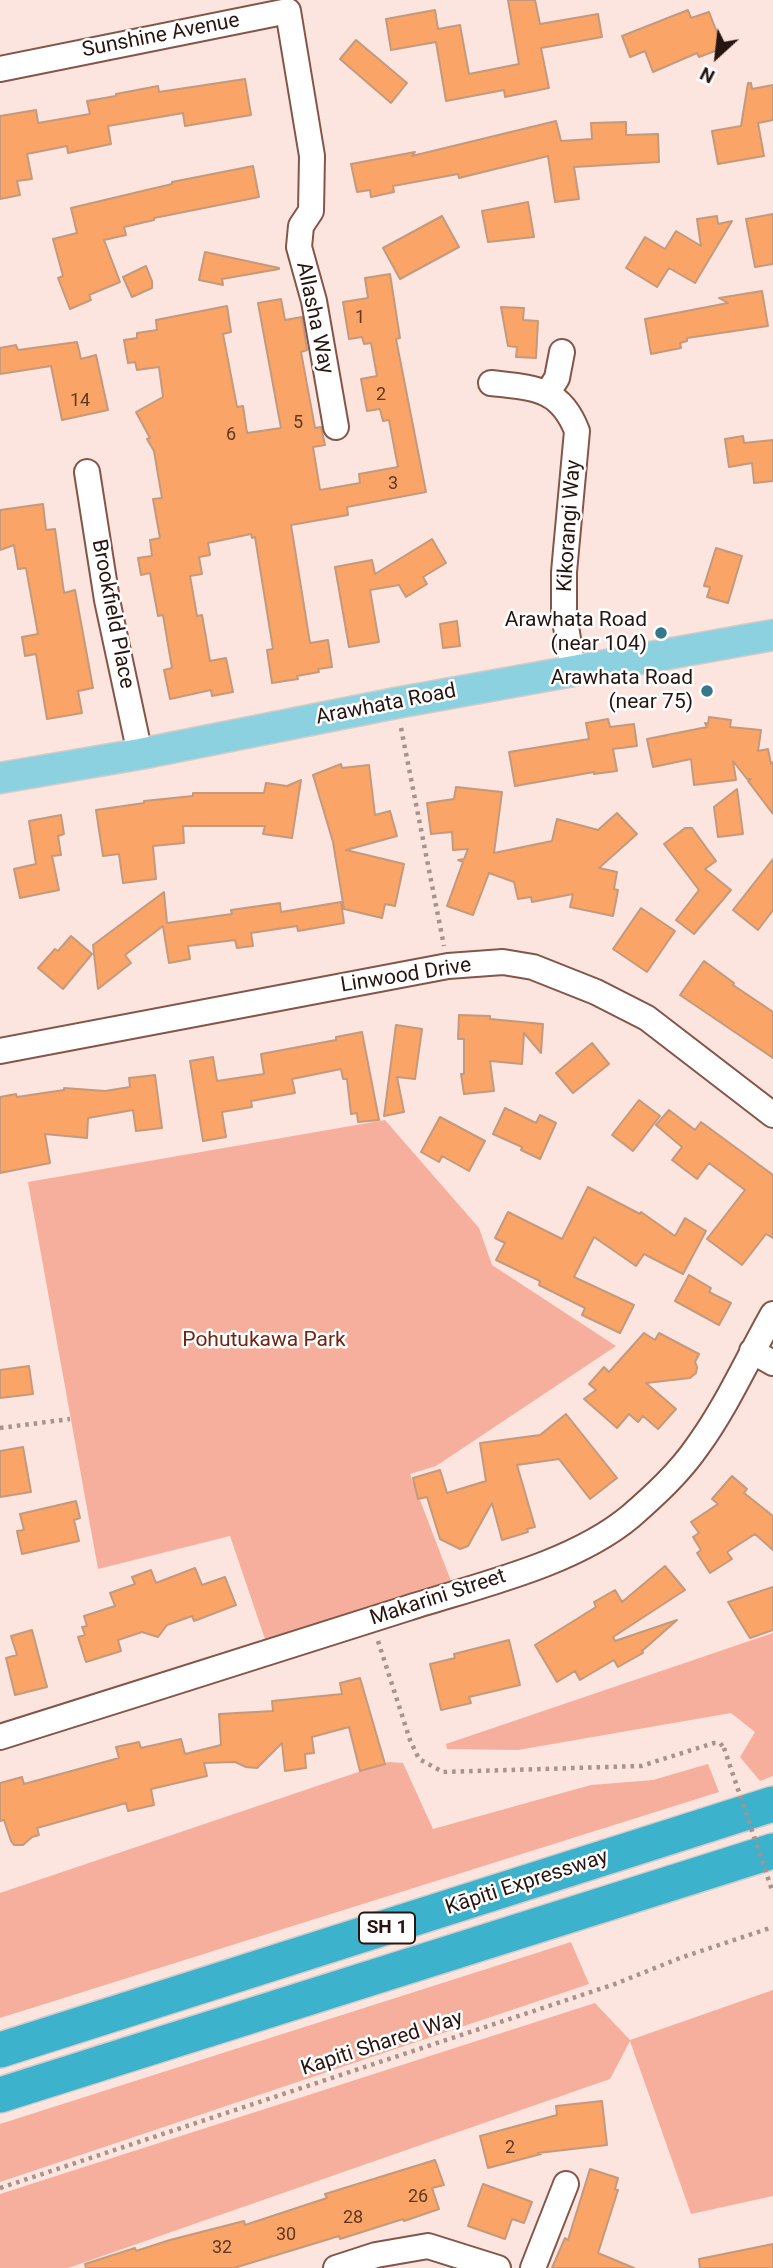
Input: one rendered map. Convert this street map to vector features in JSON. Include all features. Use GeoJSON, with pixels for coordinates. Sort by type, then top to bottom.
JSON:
{"type":"FeatureCollection","features":[{"type":"Feature","properties":{"kind":"highway","name":"Kāpiti Expressway"},"geometry":{"type":"LineString","coordinates":[[0,2050],[773,1804]]}},
{"type":"Feature","properties":{"kind":"highway","name":"SH 1"},"geometry":{"type":"LineString","coordinates":[[0,2095],[773,1851]]}},
{"type":"Feature","properties":{"kind":"main road","name":"Arawhata Road"},"geometry":{"type":"LineString","coordinates":[[0,778],[773,635]]}},
{"type":"Feature","properties":{"kind":"street","name":"Sunshine Avenue"},"geometry":{"type":"LineString","coordinates":[[0,69],[288,11],[312,156],[311,211]]}},
{"type":"Feature","properties":{"kind":"street","name":"Allasha Way"},"geometry":{"type":"LineString","coordinates":[[311,211],[302,226],[299,247],[314,301],[335,428]]}},
{"type":"Feature","properties":{"kind":"street"},"geometry":{"type":"LineString","coordinates":[[547,394],[557,378],[562,352]]}},
{"type":"Feature","properties":{"kind":"street","name":"Kikorangi Way"},"geometry":{"type":"LineString","coordinates":[[491,383],[538,389],[547,394],[561,402],[571,415],[577,431],[564,572],[564,614],[573,670]]}},
{"type":"Feature","properties":{"kind":"street","name":"Brookfield Place"},"geometry":{"type":"LineString","coordinates":[[87,472],[107,600],[140,754]]}},
{"type":"Feature","properties":{"kind":"street","name":"Linwood Drive"},"geometry":{"type":"LineString","coordinates":[[0,1051],[448,966],[503,962],[533,967],[596,992],[647,1018],[773,1115]]}},
{"type":"Feature","properties":{"kind":"street","name":"Makarini Street"},"geometry":{"type":"LineString","coordinates":[[0,1737],[547,1563],[580,1550],[605,1535],[639,1508],[686,1461],[762,1357],[773,1314]]}},
{"type":"Feature","properties":{"kind":"street"},"geometry":{"type":"LineString","coordinates":[[533,2268],[566,2184]]}},
{"type":"Feature","properties":{"kind":"street"},"geometry":{"type":"LineString","coordinates":[[336,2268],[376,2255],[428,2246],[498,2268]]}},
{"type":"Feature","properties":{"kind":"path"},"geometry":{"type":"LineString","coordinates":[[396,703],[448,966]]}},
{"type":"Feature","properties":{"kind":"path"},"geometry":{"type":"LineString","coordinates":[[0,1428],[71,1419]]}},
{"type":"Feature","properties":{"kind":"path"},"geometry":{"type":"LineString","coordinates":[[372,1619],[410,1740],[419,1759],[443,1772],[641,1766],[720,1743],[724,1748],[773,1893]]}},
{"type":"Feature","properties":{"kind":"path","name":"Kapiti Shared Way"},"geometry":{"type":"LineString","coordinates":[[0,2188],[615,1984],[680,1958],[773,1927]]}},
{"type":"Feature","properties":{"kind":"green space","name":"Pohutukawa Park"},"geometry":{"type":"Polygon","coordinates":[[[385,1120],[479,1228],[492,1265],[616,1346],[436,1466],[410,1474],[451,1581],[265,1639],[230,1536],[98,1569],[28,1182],[385,1120]]]}},
{"type":"Feature","properties":{"kind":"green space"},"geometry":{"type":"Polygon","coordinates":[[[773,1633],[773,1776],[760,1781],[740,1757],[755,1732],[731,1713],[518,1750],[447,1749],[446,1744],[773,1633]]]}},
{"type":"Feature","properties":{"kind":"green space"},"geometry":{"type":"Polygon","coordinates":[[[388,1762],[403,1763],[433,1829],[591,1785],[653,1780],[708,1764],[719,1792],[0,2018],[0,1893],[388,1762]]]}},
{"type":"Feature","properties":{"kind":"green space"},"geometry":{"type":"Polygon","coordinates":[[[571,1942],[589,1984],[0,2182],[0,2124],[571,1942]]]}},
{"type":"Feature","properties":{"kind":"green space"},"geometry":{"type":"Polygon","coordinates":[[[773,1990],[773,2196],[691,2214],[630,2041],[610,2079],[68,2268],[0,2268],[0,2194],[595,2003],[630,2040],[773,1990]]]}},
{"type":"Feature","properties":{"kind":"building"},"geometry":{"type":"Polygon","coordinates":[[[508,0],[535,0],[540,24],[598,14],[602,37],[541,48],[549,88],[505,97],[504,90],[446,101],[436,42],[391,50],[386,19],[435,10],[438,29],[460,25],[469,74],[519,64],[508,0]]]}},
{"type":"Feature","properties":{"kind":"building"},"geometry":{"type":"Polygon","coordinates":[[[688,10],[691,18],[709,12],[723,48],[699,57],[697,53],[653,72],[645,51],[630,57],[622,36],[688,10]]]}},
{"type":"Feature","properties":{"kind":"building"},"geometry":{"type":"Polygon","coordinates":[[[356,40],[407,83],[391,103],[340,59],[356,40]]]}},
{"type":"Feature","properties":{"kind":"building"},"geometry":{"type":"Polygon","coordinates":[[[245,79],[251,115],[185,126],[183,113],[108,126],[111,144],[68,153],[67,146],[27,154],[32,179],[17,181],[20,195],[0,199],[0,116],[36,110],[38,123],[90,114],[87,101],[116,94],[158,86],[159,92],[245,79]]]}},
{"type":"Feature","properties":{"kind":"building"},"geometry":{"type":"Polygon","coordinates":[[[748,83],[751,83],[752,89],[773,85],[773,120],[758,123],[764,156],[718,164],[712,131],[741,126],[748,83]]]}},
{"type":"Feature","properties":{"kind":"building"},"geometry":{"type":"Polygon","coordinates":[[[556,121],[561,141],[592,139],[591,123],[626,122],[626,135],[658,134],[659,162],[574,167],[579,199],[555,202],[548,156],[459,178],[458,174],[393,186],[394,192],[371,197],[370,190],[357,192],[351,164],[415,152],[412,156],[556,121]]]}},
{"type":"Feature","properties":{"kind":"building"},"geometry":{"type":"Polygon","coordinates":[[[253,166],[259,197],[154,218],[124,227],[126,235],[104,240],[120,282],[89,295],[91,300],[70,309],[58,278],[63,276],[53,239],[77,233],[71,208],[172,182],[253,166]]]}},
{"type":"Feature","properties":{"kind":"building"},"geometry":{"type":"Polygon","coordinates":[[[528,202],[534,237],[488,242],[482,211],[528,202]]]}},
{"type":"Feature","properties":{"kind":"building"},"geometry":{"type":"Polygon","coordinates":[[[773,214],[773,264],[755,267],[746,219],[773,214]]]}},
{"type":"Feature","properties":{"kind":"building"},"geometry":{"type":"Polygon","coordinates":[[[442,216],[459,247],[400,279],[383,248],[442,216]]]}},
{"type":"Feature","properties":{"kind":"building"},"geometry":{"type":"Polygon","coordinates":[[[717,216],[718,224],[732,221],[695,283],[669,268],[657,287],[626,268],[645,237],[665,249],[676,231],[701,246],[697,219],[717,216]]]}},
{"type":"Feature","properties":{"kind":"building"},"geometry":{"type":"Polygon","coordinates":[[[205,252],[279,269],[222,279],[223,285],[199,280],[205,252]]]}},
{"type":"Feature","properties":{"kind":"building"},"geometry":{"type":"Polygon","coordinates":[[[146,266],[152,288],[132,297],[123,277],[146,266]]]}},
{"type":"Feature","properties":{"kind":"building"},"geometry":{"type":"Polygon","coordinates":[[[390,274],[400,338],[396,339],[426,492],[347,507],[348,515],[291,525],[310,643],[328,640],[332,667],[297,676],[298,679],[272,683],[267,650],[273,649],[255,537],[252,538],[251,534],[208,543],[210,555],[199,557],[202,574],[190,576],[197,616],[202,615],[210,661],[226,658],[233,692],[212,696],[211,690],[170,699],[164,670],[172,668],[163,615],[158,616],[150,573],[141,575],[138,558],[152,556],[150,540],[160,538],[153,499],[162,498],[154,451],[136,412],[163,397],[159,367],[137,370],[135,362],[128,363],[124,340],[137,338],[137,333],[157,330],[156,320],[227,306],[231,332],[223,334],[237,407],[243,406],[247,433],[281,428],[258,303],[281,299],[285,320],[302,317],[307,350],[301,352],[315,428],[321,427],[325,445],[313,447],[320,490],[360,483],[359,474],[398,467],[389,420],[383,421],[380,409],[367,411],[361,379],[377,376],[371,343],[364,344],[362,337],[349,339],[343,302],[368,298],[365,278],[390,274]]]}},
{"type":"Feature","properties":{"kind":"building"},"geometry":{"type":"Polygon","coordinates":[[[762,291],[768,326],[687,338],[687,341],[680,343],[681,348],[651,354],[645,319],[728,303],[719,298],[762,291]]]}},
{"type":"Feature","properties":{"kind":"building"},"geometry":{"type":"Polygon","coordinates":[[[501,307],[524,308],[523,320],[538,321],[536,358],[516,357],[517,347],[508,346],[501,307]]]}},
{"type":"Feature","properties":{"kind":"building"},"geometry":{"type":"Polygon","coordinates":[[[77,342],[81,359],[96,355],[108,410],[62,420],[51,366],[0,374],[0,348],[16,345],[18,350],[77,342]]]}},
{"type":"Feature","properties":{"kind":"building"},"geometry":{"type":"Polygon","coordinates":[[[743,436],[744,443],[773,440],[773,481],[754,483],[752,463],[729,467],[725,439],[743,436]]]}},
{"type":"Feature","properties":{"kind":"building"},"geometry":{"type":"Polygon","coordinates":[[[43,504],[46,530],[55,529],[64,593],[75,590],[93,688],[78,691],[82,713],[47,719],[36,654],[25,656],[22,637],[38,634],[26,568],[18,569],[14,545],[0,550],[0,510],[43,504]]]}},
{"type":"Feature","properties":{"kind":"building"},"geometry":{"type":"Polygon","coordinates":[[[432,539],[446,563],[423,577],[427,584],[406,597],[399,585],[370,590],[379,642],[349,647],[335,567],[372,560],[375,574],[432,539]]]}},
{"type":"Feature","properties":{"kind":"building"},"geometry":{"type":"Polygon","coordinates":[[[716,548],[742,556],[728,603],[707,597],[710,587],[704,586],[716,548]]]}},
{"type":"Feature","properties":{"kind":"building"},"geometry":{"type":"Polygon","coordinates":[[[457,621],[460,646],[443,648],[440,624],[457,621]]]}},
{"type":"Feature","properties":{"kind":"building"},"geometry":{"type":"Polygon","coordinates":[[[709,717],[731,720],[730,727],[761,730],[758,751],[768,749],[771,764],[773,762],[773,814],[748,781],[751,779],[747,779],[733,761],[736,780],[694,785],[691,759],[653,767],[647,739],[707,727],[705,723],[708,724],[709,717]]]}},
{"type":"Feature","properties":{"kind":"building"},"geometry":{"type":"Polygon","coordinates":[[[608,719],[610,727],[634,724],[637,746],[613,749],[617,771],[594,772],[515,786],[509,752],[589,739],[586,723],[608,719]]]}},
{"type":"Feature","properties":{"kind":"building"},"geometry":{"type":"Polygon","coordinates":[[[341,764],[342,768],[369,765],[375,815],[390,811],[397,836],[346,850],[404,864],[395,906],[385,904],[382,918],[344,909],[333,842],[313,775],[341,764]]]}},
{"type":"Feature","properties":{"kind":"building"},"geometry":{"type":"Polygon","coordinates":[[[301,780],[292,838],[263,834],[265,826],[183,826],[184,843],[153,846],[156,879],[123,883],[119,854],[103,856],[96,810],[193,796],[193,793],[264,793],[266,783],[287,786],[301,780]]]}},
{"type":"Feature","properties":{"kind":"building"},"geometry":{"type":"Polygon","coordinates":[[[456,787],[502,792],[494,853],[552,841],[557,819],[598,830],[617,813],[637,834],[599,868],[617,872],[614,889],[618,890],[613,916],[570,907],[573,894],[532,902],[531,897],[518,899],[514,882],[489,873],[473,915],[447,906],[463,862],[458,860],[464,859],[468,849],[453,850],[452,832],[431,834],[427,803],[454,799],[456,787]]]}},
{"type":"Feature","properties":{"kind":"building"},"geometry":{"type":"Polygon","coordinates":[[[737,789],[743,834],[718,837],[714,807],[737,789]]]}},
{"type":"Feature","properties":{"kind":"building"},"geometry":{"type":"Polygon","coordinates":[[[61,815],[64,834],[58,836],[61,855],[52,856],[59,890],[20,898],[14,869],[36,864],[29,821],[61,815]]]}},
{"type":"Feature","properties":{"kind":"building"},"geometry":{"type":"Polygon","coordinates":[[[685,828],[692,828],[716,861],[705,869],[731,890],[694,934],[676,920],[699,890],[664,844],[685,828]]]}},
{"type":"Feature","properties":{"kind":"building"},"geometry":{"type":"Polygon","coordinates":[[[773,859],[773,910],[758,930],[733,910],[773,859]]]}},
{"type":"Feature","properties":{"kind":"building"},"geometry":{"type":"Polygon","coordinates":[[[164,892],[167,923],[232,914],[231,910],[280,903],[281,912],[341,902],[344,923],[298,931],[297,926],[251,933],[253,946],[237,948],[235,940],[188,946],[190,959],[169,963],[163,926],[125,955],[131,963],[98,989],[93,945],[164,892]]]}},
{"type":"Feature","properties":{"kind":"building"},"geometry":{"type":"Polygon","coordinates":[[[641,908],[675,931],[647,972],[613,949],[641,908]]]}},
{"type":"Feature","properties":{"kind":"building"},"geometry":{"type":"Polygon","coordinates":[[[71,936],[92,954],[63,989],[38,968],[71,936]]]}},
{"type":"Feature","properties":{"kind":"building"},"geometry":{"type":"Polygon","coordinates":[[[704,961],[773,1012],[773,1058],[680,995],[704,961]]]}},
{"type":"Feature","properties":{"kind":"building"},"geometry":{"type":"Polygon","coordinates":[[[459,1015],[490,1016],[490,1019],[543,1024],[541,1053],[524,1033],[522,1064],[490,1061],[494,1091],[464,1094],[461,1074],[464,1074],[464,1039],[458,1039],[459,1015]]]}},
{"type":"Feature","properties":{"kind":"building"},"geometry":{"type":"Polygon","coordinates":[[[396,1025],[422,1029],[415,1079],[397,1077],[404,1112],[384,1116],[396,1025]]]}},
{"type":"Feature","properties":{"kind":"building"},"geometry":{"type":"Polygon","coordinates":[[[362,1032],[379,1120],[358,1122],[357,1113],[351,1114],[347,1079],[343,1079],[341,1069],[292,1079],[295,1093],[251,1101],[252,1107],[222,1112],[226,1137],[203,1141],[190,1061],[213,1057],[217,1081],[264,1074],[261,1054],[336,1040],[336,1037],[362,1032]]]}},
{"type":"Feature","properties":{"kind":"building"},"geometry":{"type":"Polygon","coordinates":[[[592,1043],[609,1064],[573,1093],[556,1073],[592,1043]]]}},
{"type":"Feature","properties":{"kind":"building"},"geometry":{"type":"Polygon","coordinates":[[[155,1075],[162,1128],[136,1131],[133,1110],[88,1118],[87,1138],[45,1134],[50,1163],[0,1173],[0,1097],[16,1094],[17,1097],[64,1088],[105,1091],[130,1087],[129,1078],[155,1075]]]}},
{"type":"Feature","properties":{"kind":"building"},"geometry":{"type":"Polygon","coordinates":[[[639,1100],[660,1116],[633,1151],[612,1135],[639,1100]]]}},
{"type":"Feature","properties":{"kind":"building"},"geometry":{"type":"Polygon","coordinates":[[[505,1108],[536,1123],[540,1115],[556,1123],[540,1159],[521,1150],[522,1147],[493,1134],[505,1108]]]}},
{"type":"Feature","properties":{"kind":"building"},"geometry":{"type":"Polygon","coordinates":[[[669,1110],[695,1130],[701,1122],[773,1175],[773,1238],[766,1234],[742,1265],[707,1239],[745,1190],[709,1163],[697,1179],[672,1160],[682,1147],[656,1125],[669,1110]]]}},
{"type":"Feature","properties":{"kind":"building"},"geometry":{"type":"Polygon","coordinates":[[[440,1117],[485,1141],[469,1171],[442,1156],[439,1162],[421,1152],[440,1117]]]}},
{"type":"Feature","properties":{"kind":"building"},"geometry":{"type":"Polygon","coordinates":[[[588,1187],[640,1214],[641,1212],[675,1236],[685,1218],[706,1231],[683,1274],[644,1254],[636,1266],[594,1237],[574,1277],[634,1305],[620,1333],[582,1315],[585,1308],[539,1285],[540,1281],[496,1260],[505,1243],[495,1238],[508,1212],[562,1239],[588,1187]]]}},
{"type":"Feature","properties":{"kind":"building"},"geometry":{"type":"Polygon","coordinates":[[[689,1275],[711,1288],[709,1292],[731,1303],[719,1325],[675,1301],[689,1275]]]}},
{"type":"Feature","properties":{"kind":"building"},"geometry":{"type":"Polygon","coordinates":[[[644,1333],[655,1340],[659,1333],[699,1354],[695,1362],[696,1373],[690,1378],[646,1383],[676,1409],[658,1429],[643,1416],[638,1422],[629,1414],[617,1428],[584,1399],[596,1390],[589,1384],[604,1367],[609,1372],[644,1333]]]}},
{"type":"Feature","properties":{"kind":"building"},"geometry":{"type":"Polygon","coordinates":[[[29,1366],[33,1394],[0,1398],[0,1370],[29,1366]]]}},
{"type":"Feature","properties":{"kind":"building"},"geometry":{"type":"Polygon","coordinates":[[[566,1414],[617,1478],[590,1499],[559,1459],[517,1465],[535,1527],[502,1540],[492,1503],[468,1546],[460,1549],[440,1539],[427,1497],[418,1499],[413,1478],[440,1470],[447,1493],[486,1481],[480,1443],[540,1435],[566,1414]]]}},
{"type":"Feature","properties":{"kind":"building"},"geometry":{"type":"Polygon","coordinates":[[[23,1447],[31,1492],[0,1497],[0,1451],[23,1447]]]}},
{"type":"Feature","properties":{"kind":"building"},"geometry":{"type":"Polygon","coordinates":[[[732,1476],[747,1489],[744,1493],[773,1516],[773,1550],[755,1534],[727,1552],[732,1559],[710,1573],[697,1553],[701,1550],[693,1537],[699,1533],[691,1522],[718,1504],[712,1499],[732,1476]]]}},
{"type":"Feature","properties":{"kind":"building"},"geometry":{"type":"Polygon","coordinates":[[[76,1501],[80,1518],[74,1520],[79,1541],[22,1554],[17,1531],[24,1530],[20,1514],[76,1501]]]}},
{"type":"Feature","properties":{"kind":"building"},"geometry":{"type":"Polygon","coordinates":[[[665,1566],[685,1590],[613,1637],[615,1641],[677,1620],[642,1651],[643,1653],[618,1667],[614,1660],[580,1680],[575,1671],[557,1682],[535,1645],[596,1607],[594,1602],[615,1590],[622,1602],[665,1566]]]}},
{"type":"Feature","properties":{"kind":"building"},"geometry":{"type":"Polygon","coordinates":[[[195,1568],[202,1585],[225,1577],[236,1605],[194,1621],[192,1616],[167,1625],[158,1637],[142,1632],[118,1640],[121,1651],[86,1662],[78,1637],[85,1635],[82,1627],[87,1626],[84,1616],[115,1606],[110,1593],[135,1584],[132,1577],[151,1570],[156,1583],[195,1568]]]}},
{"type":"Feature","properties":{"kind":"building"},"geometry":{"type":"Polygon","coordinates":[[[773,1587],[773,1630],[750,1638],[728,1602],[773,1587]]]}},
{"type":"Feature","properties":{"kind":"building"},"geometry":{"type":"Polygon","coordinates":[[[32,1630],[47,1687],[15,1695],[6,1658],[17,1655],[11,1636],[32,1630]]]}},
{"type":"Feature","properties":{"kind":"building"},"geometry":{"type":"Polygon","coordinates":[[[509,1640],[520,1685],[469,1697],[471,1703],[441,1710],[430,1664],[455,1658],[454,1654],[509,1640]]]}},
{"type":"Feature","properties":{"kind":"building"},"geometry":{"type":"Polygon","coordinates":[[[360,1678],[385,1764],[360,1771],[349,1727],[312,1737],[314,1753],[305,1754],[306,1768],[285,1771],[282,1743],[257,1768],[235,1762],[204,1763],[207,1776],[151,1789],[154,1805],[128,1811],[126,1803],[37,1828],[39,1835],[23,1845],[14,1845],[4,1820],[0,1821],[0,1783],[22,1777],[24,1784],[119,1758],[116,1747],[139,1742],[141,1748],[181,1739],[185,1754],[221,1745],[219,1714],[273,1711],[272,1701],[342,1694],[340,1683],[360,1678]]]}},
{"type":"Feature","properties":{"kind":"building"},"geometry":{"type":"Polygon","coordinates":[[[602,2101],[607,2145],[538,2153],[541,2154],[488,2168],[480,2136],[557,2115],[556,2106],[602,2101]]]}},
{"type":"Feature","properties":{"kind":"building"},"geometry":{"type":"Polygon","coordinates":[[[435,2160],[444,2185],[432,2188],[439,2209],[404,2221],[403,2219],[340,2239],[339,2236],[234,2268],[86,2268],[85,2264],[135,2248],[136,2251],[244,2221],[245,2225],[327,2198],[325,2194],[435,2160]]]}},
{"type":"Feature","properties":{"kind":"building"},"geometry":{"type":"Polygon","coordinates":[[[590,2169],[618,2178],[615,2189],[618,2190],[598,2253],[634,2268],[552,2268],[565,2238],[568,2240],[590,2169]]]}},
{"type":"Feature","properties":{"kind":"building"},"geometry":{"type":"Polygon","coordinates":[[[483,2184],[532,2202],[524,2223],[512,2219],[505,2239],[468,2226],[483,2184]]]}},
{"type":"Feature","properties":{"kind":"building"},"geometry":{"type":"Polygon","coordinates":[[[773,2244],[773,2268],[700,2268],[699,2259],[773,2244]]]}},
{"type":"Feature","properties":{"kind":"place","name":"Arawhata Road (near 104)"},"geometry":{"type":"Point","coordinates":[661,633]}},
{"type":"Feature","properties":{"kind":"place","name":"Arawhata Road (near 75)"},"geometry":{"type":"Point","coordinates":[707,691]}}]}
